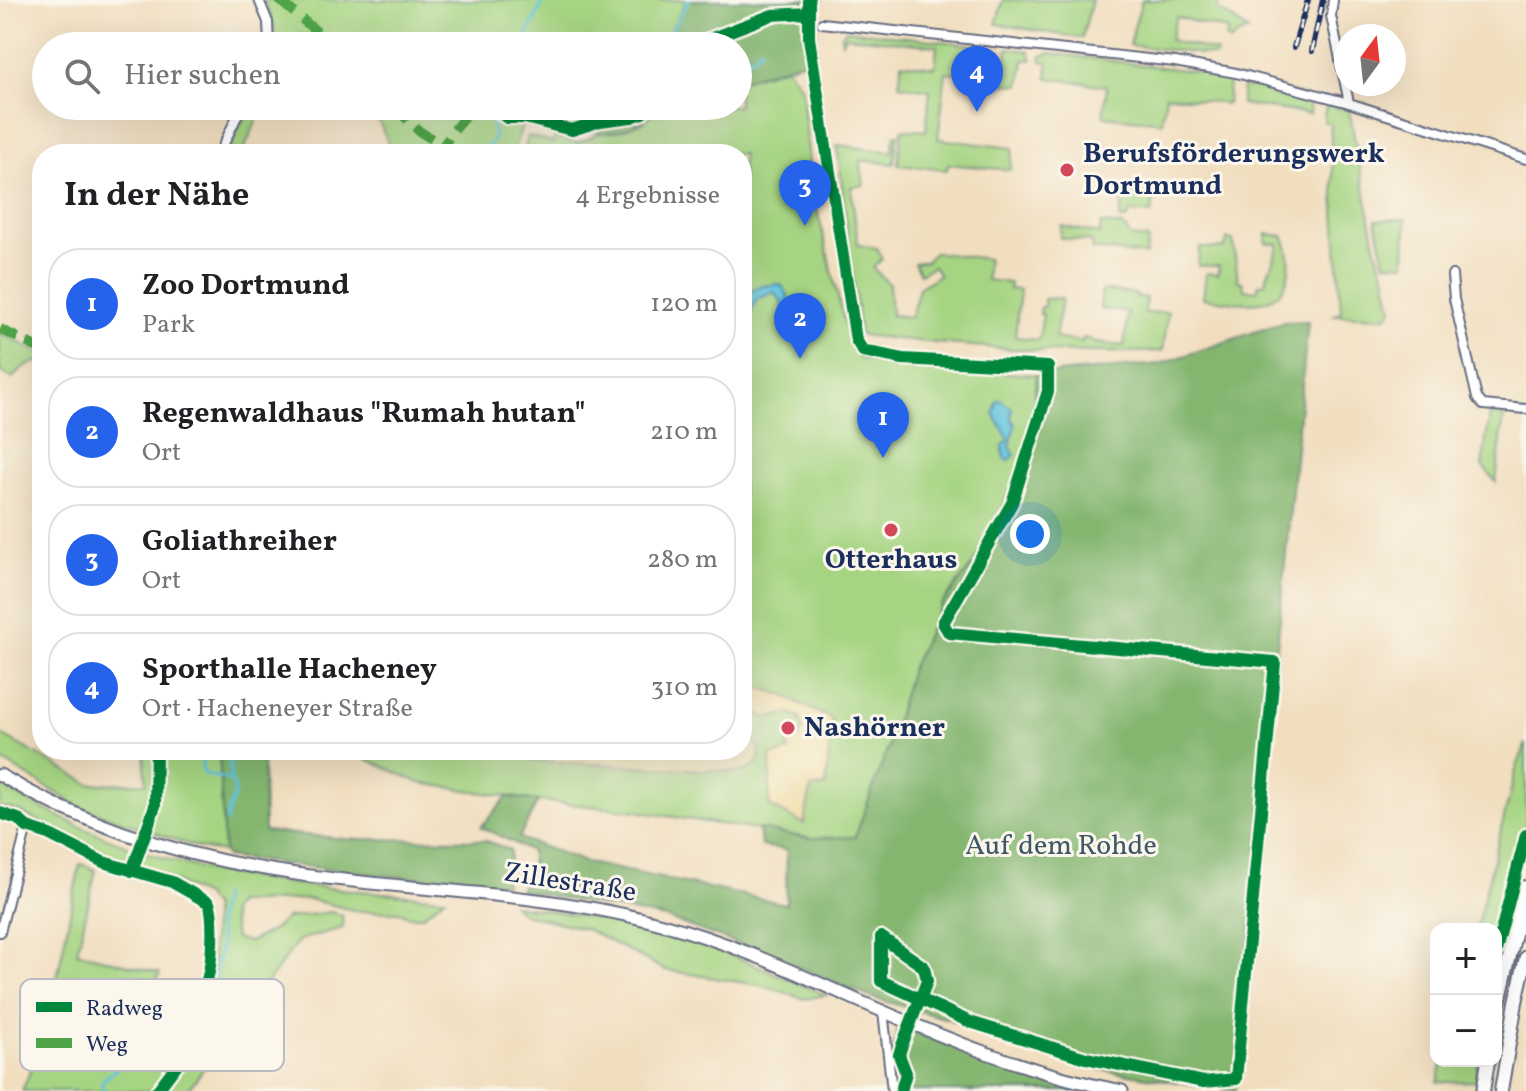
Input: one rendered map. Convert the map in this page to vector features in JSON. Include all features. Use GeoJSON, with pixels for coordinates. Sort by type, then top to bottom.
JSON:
{"type":"FeatureCollection","features":[{"type":"Feature","properties":{"kind":"highway"},"geometry":{"type":"LineString","coordinates":[[1501,995],[1526,887]]}},
{"type":"Feature","properties":{"kind":"highway"},"geometry":{"type":"LineString","coordinates":[[1501,1091],[1526,957]]}},
{"type":"Feature","properties":{"kind":"highway"},"geometry":{"type":"LineString","coordinates":[[1483,1091],[1487,1067]]}},
{"type":"Feature","properties":{"kind":"main road","name":"Zillestraße"},"geometry":{"type":"LineString","coordinates":[[0,775],[82,817],[164,848],[219,861],[299,875],[540,899],[621,912],[726,945],[1021,1065],[1122,1091]]}},
{"type":"Feature","properties":{"kind":"street"},"geometry":{"type":"LineString","coordinates":[[259,0],[268,22],[268,32]]}},
{"type":"Feature","properties":{"kind":"street"},"geometry":{"type":"LineString","coordinates":[[1333,0],[1331,16],[1349,103]]}},
{"type":"Feature","properties":{"kind":"street"},"geometry":{"type":"LineString","coordinates":[[822,23],[1175,62],[1276,82],[1526,159]]}},
{"type":"Feature","properties":{"kind":"street"},"geometry":{"type":"LineString","coordinates":[[224,144],[235,120]]}},
{"type":"Feature","properties":{"kind":"street"},"geometry":{"type":"LineString","coordinates":[[1452,275],[1454,299],[1477,398],[1483,405],[1526,409]]}},
{"type":"Feature","properties":{"kind":"street"},"geometry":{"type":"LineString","coordinates":[[0,813],[18,819],[27,827],[0,932]]}},
{"type":"Feature","properties":{"kind":"street"},"geometry":{"type":"LineString","coordinates":[[883,1011],[892,1091]]}},
{"type":"Feature","properties":{"kind":"green space"},"geometry":{"type":"Polygon","coordinates":[[[264,0],[687,0],[670,32],[274,32],[264,0]]]}},
{"type":"Feature","properties":{"kind":"green space"},"geometry":{"type":"Polygon","coordinates":[[[689,0],[822,0],[812,59],[752,77],[752,32],[670,32],[689,0]]]}},
{"type":"Feature","properties":{"kind":"green space"},"geometry":{"type":"Polygon","coordinates":[[[1003,0],[1092,0],[1082,38],[996,24],[1003,0]]]}},
{"type":"Feature","properties":{"kind":"green space"},"geometry":{"type":"Polygon","coordinates":[[[1142,0],[1216,0],[1219,10],[1249,31],[1239,34],[1230,42],[1226,40],[1228,30],[1176,17],[1170,40],[1217,52],[1216,56],[1129,45],[1142,0]]]}},
{"type":"Feature","properties":{"kind":"green space"},"geometry":{"type":"Polygon","coordinates":[[[846,30],[983,46],[975,48],[973,64],[983,65],[982,69],[973,68],[965,74],[946,72],[938,139],[1013,148],[1010,170],[948,164],[947,170],[898,165],[902,129],[926,131],[930,90],[899,85],[902,63],[935,67],[937,46],[845,36],[842,42],[841,35],[846,30]]]}},
{"type":"Feature","properties":{"kind":"green space"},"geometry":{"type":"Polygon","coordinates":[[[1008,48],[1029,51],[1032,60],[1024,60],[1020,85],[1004,84],[1008,48]]]}},
{"type":"Feature","properties":{"kind":"green space"},"geometry":{"type":"Polygon","coordinates":[[[1050,53],[1223,75],[1229,82],[1227,104],[1166,95],[1162,122],[1103,116],[1107,86],[1047,78],[1048,62],[1041,61],[1042,56],[1050,53]]]}},
{"type":"Feature","properties":{"kind":"green space"},"geometry":{"type":"Polygon","coordinates":[[[787,67],[802,89],[811,184],[844,322],[860,359],[1036,375],[1031,437],[1016,480],[972,566],[942,603],[911,669],[888,748],[855,838],[808,838],[629,810],[538,801],[420,783],[368,760],[752,760],[752,144],[526,144],[528,136],[553,143],[555,137],[578,143],[646,120],[752,120],[752,77],[787,67]]]}},
{"type":"Feature","properties":{"kind":"green space"},"geometry":{"type":"Polygon","coordinates":[[[1255,82],[1304,96],[1309,102],[1310,114],[1241,104],[1243,87],[1252,88],[1255,82]]]}},
{"type":"Feature","properties":{"kind":"green space"},"geometry":{"type":"Polygon","coordinates":[[[1329,105],[1349,110],[1376,250],[1392,309],[1382,317],[1335,315],[1341,312],[1330,123],[1324,122],[1325,109],[1329,105]]]}},
{"type":"Feature","properties":{"kind":"green space"},"geometry":{"type":"Polygon","coordinates":[[[243,120],[257,120],[246,144],[232,144],[243,120]]]}},
{"type":"Feature","properties":{"kind":"green space"},"geometry":{"type":"Polygon","coordinates":[[[378,120],[524,120],[516,144],[389,144],[378,120]]]}},
{"type":"Feature","properties":{"kind":"green space"},"geometry":{"type":"Polygon","coordinates":[[[534,120],[643,120],[612,132],[581,130],[534,120]]]}},
{"type":"Feature","properties":{"kind":"green space"},"geometry":{"type":"Polygon","coordinates":[[[895,134],[898,134],[894,164],[860,160],[864,185],[851,187],[858,245],[877,248],[882,259],[873,268],[889,284],[891,315],[911,317],[919,288],[939,275],[933,266],[920,274],[914,263],[927,261],[934,252],[988,259],[986,280],[1010,283],[1009,289],[1020,290],[1015,337],[1039,340],[1043,314],[1040,314],[1040,307],[1044,307],[1044,299],[1062,298],[1055,338],[1082,342],[1083,338],[1094,343],[1124,346],[1128,312],[1100,309],[1102,290],[1146,298],[1145,313],[1168,312],[1163,351],[1049,351],[860,335],[837,145],[892,152],[895,134]]]}},
{"type":"Feature","properties":{"kind":"green space"},"geometry":{"type":"Polygon","coordinates":[[[1124,188],[1156,192],[1151,214],[1131,212],[1126,219],[1120,219],[1124,188]]]}},
{"type":"Feature","properties":{"kind":"green space"},"geometry":{"type":"Polygon","coordinates":[[[1406,219],[1405,264],[1385,263],[1376,220],[1406,219]]]}},
{"type":"Feature","properties":{"kind":"green space"},"geometry":{"type":"Polygon","coordinates":[[[1101,224],[1123,226],[1131,237],[1148,239],[1146,255],[1092,249],[1092,242],[1060,238],[1061,226],[1100,234],[1101,224]]]}},
{"type":"Feature","properties":{"kind":"green space"},"geometry":{"type":"Polygon","coordinates":[[[1267,234],[1283,236],[1287,245],[1288,276],[1279,293],[1253,303],[1203,298],[1206,273],[1218,274],[1219,266],[1198,266],[1200,248],[1225,248],[1227,239],[1233,240],[1238,281],[1243,282],[1244,289],[1257,291],[1259,284],[1264,284],[1278,248],[1278,244],[1266,243],[1267,234]]]}},
{"type":"Feature","properties":{"kind":"green space","name":"Auf dem Rohde"},"geometry":{"type":"Polygon","coordinates":[[[1308,321],[1235,1091],[1103,1070],[990,1031],[870,997],[772,956],[666,918],[520,890],[531,868],[531,851],[481,827],[507,797],[538,801],[519,838],[588,863],[786,904],[787,850],[761,846],[759,829],[808,838],[855,837],[888,748],[911,669],[942,603],[972,566],[1017,480],[1031,437],[1036,375],[1160,364],[1284,322],[1308,321]]]}},
{"type":"Feature","properties":{"kind":"green space"},"geometry":{"type":"Polygon","coordinates":[[[0,333],[32,349],[32,364],[12,378],[0,371],[0,333]]]}},
{"type":"Feature","properties":{"kind":"green space"},"geometry":{"type":"Polygon","coordinates":[[[1490,414],[1504,415],[1496,482],[1482,466],[1490,414]]]}},
{"type":"Feature","properties":{"kind":"green space"},"geometry":{"type":"Polygon","coordinates":[[[0,734],[32,752],[32,760],[47,760],[90,784],[146,783],[145,760],[219,760],[224,852],[199,848],[80,807],[0,759],[0,734]]]}},
{"type":"Feature","properties":{"kind":"green space"},"geometry":{"type":"Polygon","coordinates":[[[1526,743],[1526,826],[1500,923],[1478,923],[1516,770],[1526,743]]]}},
{"type":"Feature","properties":{"kind":"green space"},"geometry":{"type":"Polygon","coordinates":[[[219,760],[263,760],[264,831],[346,839],[484,840],[510,850],[510,865],[505,884],[388,876],[226,857],[219,760]]]}},
{"type":"Feature","properties":{"kind":"green space"},"geometry":{"type":"Polygon","coordinates":[[[0,785],[107,838],[191,866],[304,885],[445,898],[422,916],[357,911],[308,899],[237,903],[231,911],[235,939],[249,942],[273,930],[286,918],[331,912],[342,915],[343,928],[299,940],[270,979],[209,979],[213,907],[205,896],[137,864],[139,858],[134,857],[129,867],[18,811],[0,807],[0,785]]]}},
{"type":"Feature","properties":{"kind":"green space"},"geometry":{"type":"Polygon","coordinates":[[[80,864],[96,870],[77,952],[160,973],[157,979],[57,979],[80,864]]]}},
{"type":"Feature","properties":{"kind":"green space"},"geometry":{"type":"Polygon","coordinates":[[[513,905],[616,923],[692,942],[745,960],[826,995],[805,999],[764,986],[665,970],[586,929],[523,914],[513,905]]]}},
{"type":"Feature","properties":{"kind":"green space"},"geometry":{"type":"Polygon","coordinates":[[[898,1026],[1043,1081],[1083,1091],[900,1091],[892,1053],[898,1026]]]}},
{"type":"Feature","properties":{"kind":"green space"},"geometry":{"type":"Polygon","coordinates":[[[1442,1067],[1477,1067],[1476,1081],[1438,1082],[1442,1067]]]}},
{"type":"Feature","properties":{"kind":"green space"},"geometry":{"type":"Polygon","coordinates":[[[30,1071],[169,1071],[155,1091],[22,1091],[30,1071]]]}},
{"type":"Feature","properties":{"kind":"green space"},"geometry":{"type":"Polygon","coordinates":[[[174,1071],[202,1071],[187,1091],[159,1091],[174,1071]]]}},
{"type":"Feature","properties":{"kind":"sand"},"geometry":{"type":"Polygon","coordinates":[[[752,685],[781,694],[832,719],[826,786],[811,788],[804,824],[769,806],[771,756],[789,751],[787,743],[798,739],[803,729],[800,718],[789,713],[771,718],[752,713],[752,685]]]}},
{"type":"Feature","properties":{"kind":"sand"},"geometry":{"type":"Polygon","coordinates":[[[752,738],[759,751],[756,763],[743,772],[534,760],[752,760],[752,738]]]}},
{"type":"Feature","properties":{"kind":"water"},"geometry":{"type":"Polygon","coordinates":[[[779,284],[783,287],[800,332],[790,332],[781,301],[774,292],[756,300],[752,311],[752,290],[779,284]]]}},
{"type":"Feature","properties":{"kind":"water"},"geometry":{"type":"Polygon","coordinates":[[[1000,400],[1012,408],[1011,418],[1015,425],[1010,447],[1015,455],[1008,461],[1003,456],[1003,445],[1009,440],[994,414],[1000,400]]]}},
{"type":"Feature","properties":{"kind":"waterway"},"geometry":{"type":"LineString","coordinates":[[670,32],[689,0]]}},
{"type":"Feature","properties":{"kind":"waterway"},"geometry":{"type":"LineString","coordinates":[[529,32],[542,4]]}},
{"type":"Feature","properties":{"kind":"waterway"},"geometry":{"type":"LineString","coordinates":[[752,57],[761,48]]}},
{"type":"Feature","properties":{"kind":"waterway"},"geometry":{"type":"LineString","coordinates":[[490,144],[494,139],[492,120]]}},
{"type":"Feature","properties":{"kind":"waterway"},"geometry":{"type":"LineString","coordinates":[[202,760],[205,774],[226,779],[234,787],[226,822]]}},
{"type":"Feature","properties":{"kind":"waterway"},"geometry":{"type":"LineString","coordinates":[[230,760],[231,781]]}},
{"type":"Feature","properties":{"kind":"waterway"},"geometry":{"type":"LineString","coordinates":[[215,979],[221,947],[217,921],[222,896]]}},
{"type":"Feature","properties":{"kind":"waterway"},"geometry":{"type":"LineString","coordinates":[[103,1091],[102,1081],[114,1071]]}},
{"type":"Feature","properties":{"kind":"railway"},"geometry":{"type":"LineString","coordinates":[[1294,47],[1308,0]]}},
{"type":"Feature","properties":{"kind":"railway"},"geometry":{"type":"LineString","coordinates":[[1312,51],[1323,0]]}},
{"type":"Feature","properties":{"kind":"marked path"},"geometry":{"type":"LineString","coordinates":[[279,0],[317,32]]}},
{"type":"Feature","properties":{"kind":"marked path"},"geometry":{"type":"LineString","coordinates":[[408,120],[440,144]]}},
{"type":"Feature","properties":{"kind":"marked path"},"geometry":{"type":"LineString","coordinates":[[444,144],[462,120]]}},
{"type":"Feature","properties":{"kind":"marked path"},"geometry":{"type":"LineString","coordinates":[[0,329],[32,345]]}},
{"type":"Feature","properties":{"kind":"cycle path"},"geometry":{"type":"LineString","coordinates":[[809,0],[809,38],[856,340],[863,351],[903,359],[1048,367],[1048,391],[1012,503],[943,623],[949,633],[1275,662],[1236,1079],[1204,1082],[1086,1058],[970,1022],[881,981],[881,937]]}},
{"type":"Feature","properties":{"kind":"cycle path"},"geometry":{"type":"LineString","coordinates":[[728,32],[772,15],[808,13]]}},
{"type":"Feature","properties":{"kind":"cycle path"},"geometry":{"type":"LineString","coordinates":[[533,120],[572,130],[608,120]]}},
{"type":"Feature","properties":{"kind":"cycle path"},"geometry":{"type":"LineString","coordinates":[[132,871],[155,806],[156,760]]}},
{"type":"Feature","properties":{"kind":"cycle path"},"geometry":{"type":"LineString","coordinates":[[0,813],[103,862],[172,882],[209,903],[212,930],[207,979]]}},
{"type":"Feature","properties":{"kind":"cycle path"},"geometry":{"type":"LineString","coordinates":[[1502,928],[1526,835]]}},
{"type":"Feature","properties":{"kind":"cycle path"},"geometry":{"type":"LineString","coordinates":[[881,937],[924,967],[927,981],[899,1055],[906,1073],[901,1091]]}},
{"type":"Feature","properties":{"kind":"cycle path"},"geometry":{"type":"LineString","coordinates":[[157,1091],[172,1071]]}},
{"type":"Feature","properties":{"kind":"place","name":"Sporthalle Hacheney"},"geometry":{"type":"Point","coordinates":[977,112]}},
{"type":"Feature","properties":{"kind":"place","name":"Berufsförderungswerk Dortmund"},"geometry":{"type":"Point","coordinates":[1067,170]}},
{"type":"Feature","properties":{"kind":"place","name":"Goliathreiher"},"geometry":{"type":"Point","coordinates":[805,226]}},
{"type":"Feature","properties":{"kind":"place","name":"Regenwaldhaus \"Rumah hutan\""},"geometry":{"type":"Point","coordinates":[800,359]}},
{"type":"Feature","properties":{"kind":"place","name":"Zoo Dortmund"},"geometry":{"type":"Point","coordinates":[883,458]}},
{"type":"Feature","properties":{"kind":"place","name":"Otterhaus"},"geometry":{"type":"Point","coordinates":[891,530]}},
{"type":"Feature","properties":{"kind":"place","name":"Nashörner"},"geometry":{"type":"Point","coordinates":[788,728]}}]}
